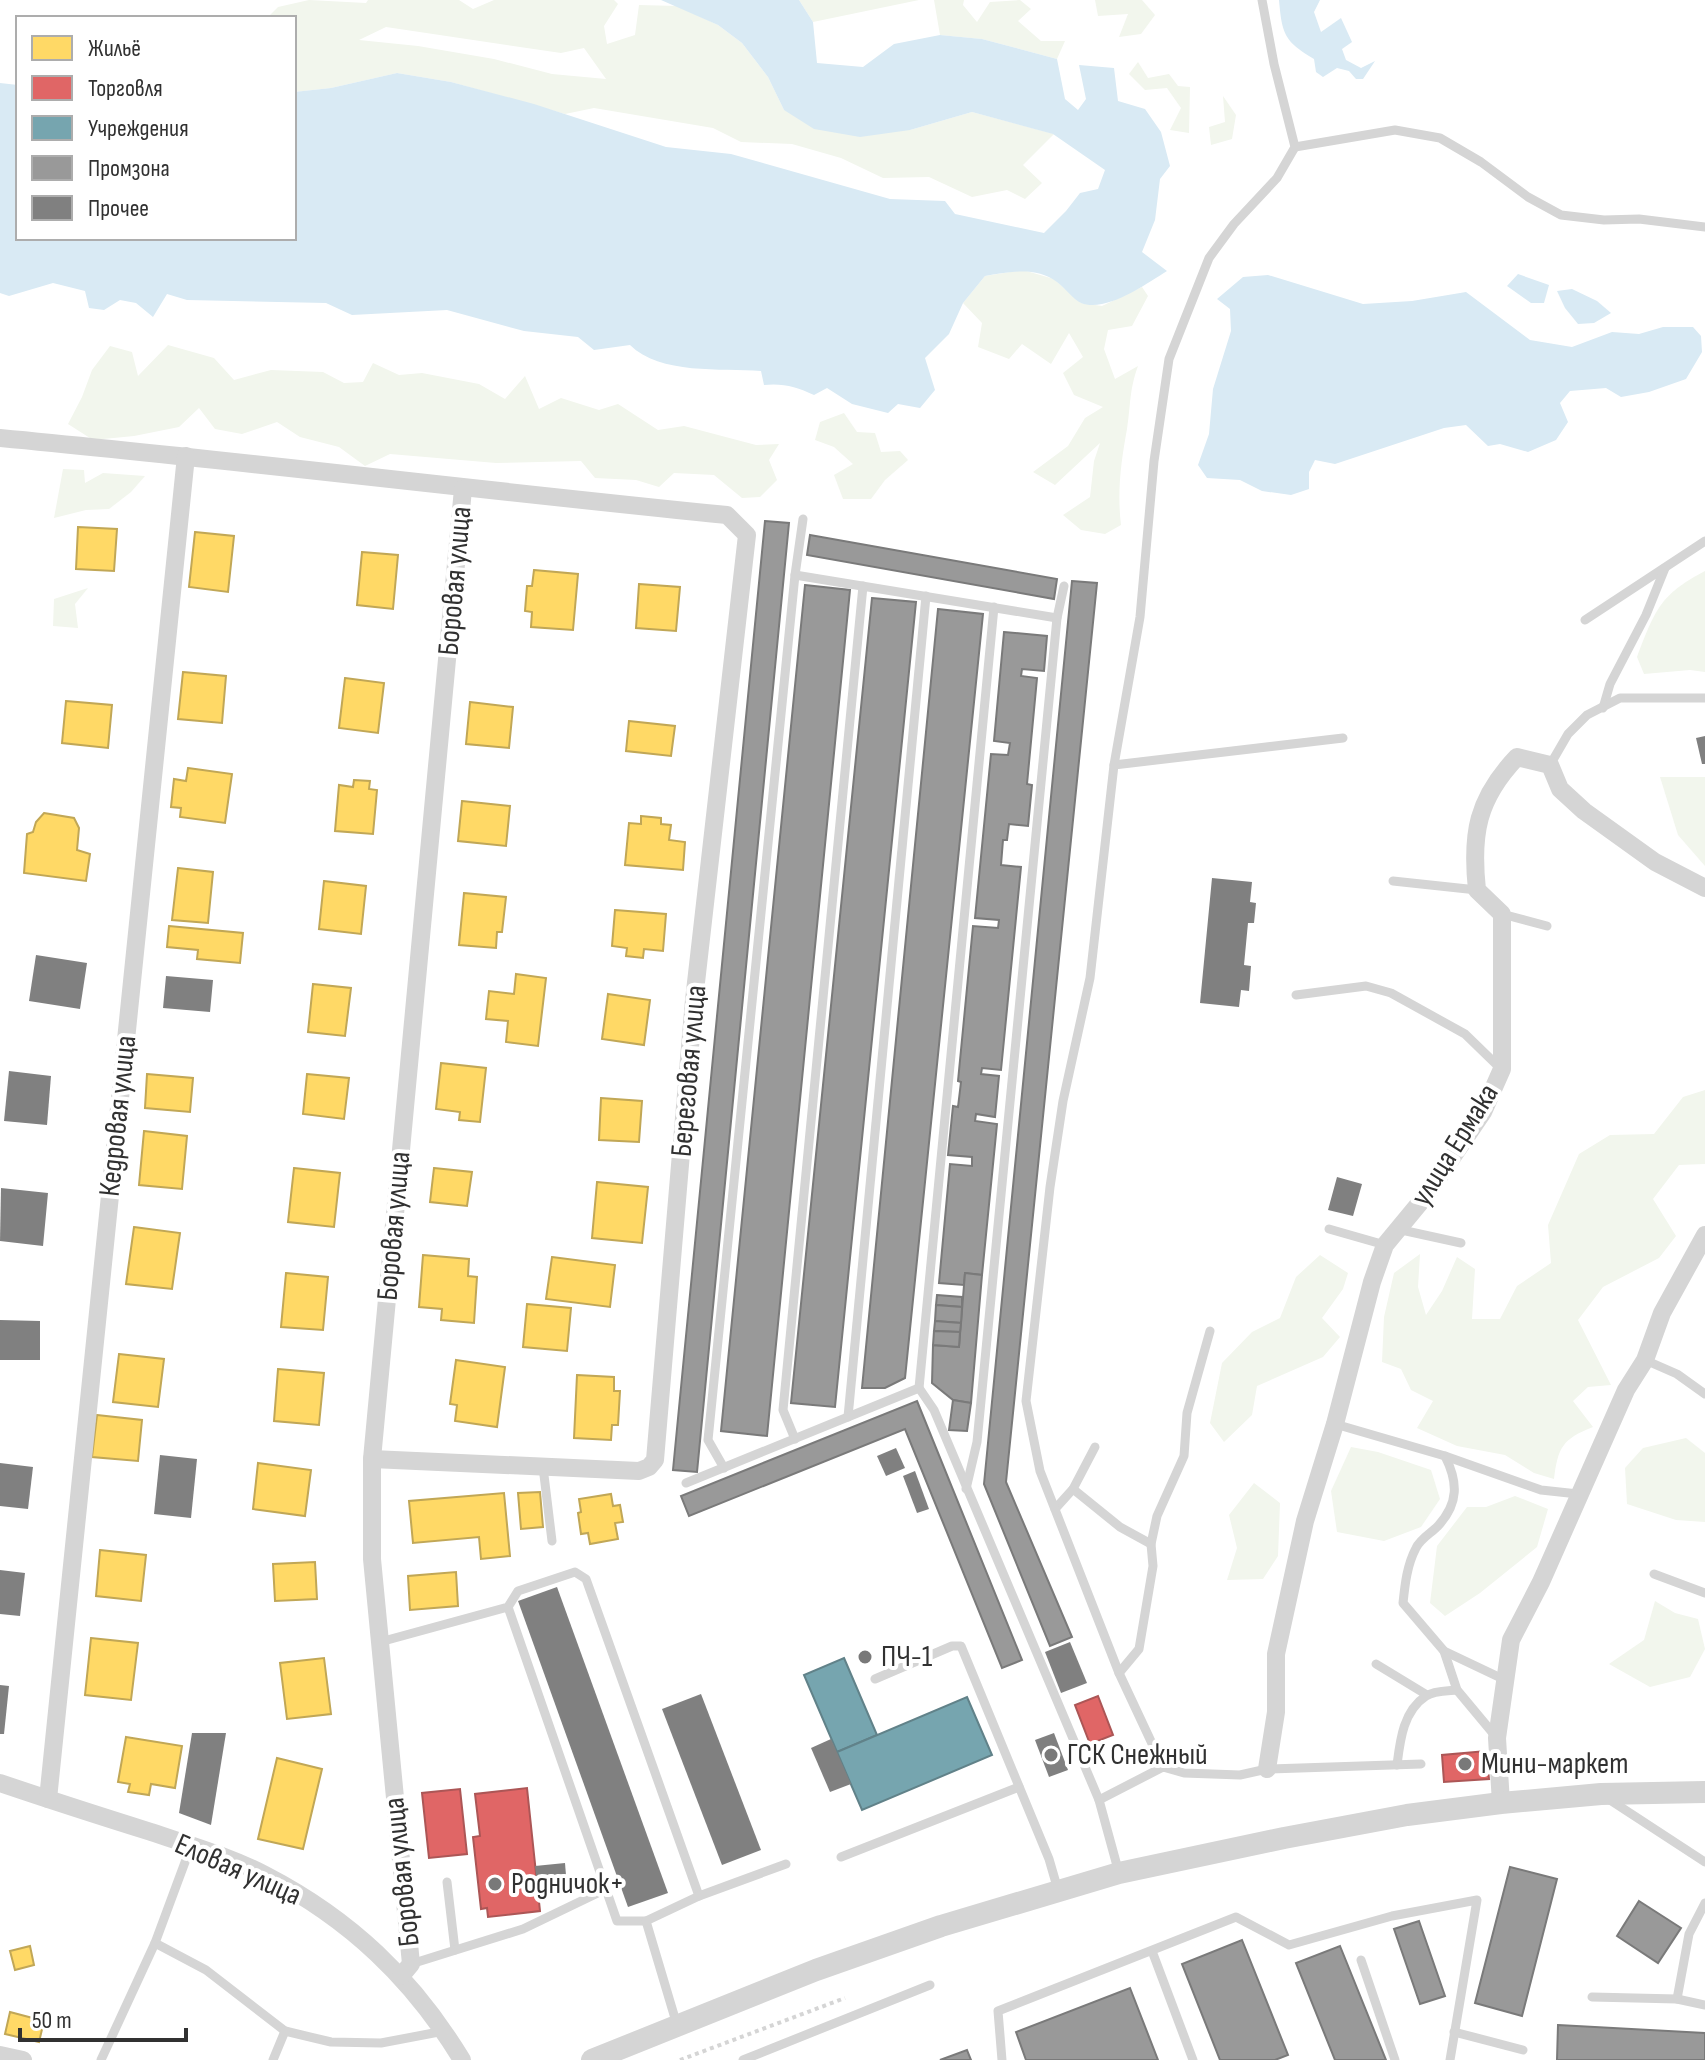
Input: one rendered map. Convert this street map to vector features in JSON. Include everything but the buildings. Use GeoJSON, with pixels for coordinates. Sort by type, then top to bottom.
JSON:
{"type":"FeatureCollection","features":[{"type":"Feature","properties":{"kind":"street"},"geometry":{"type":"LineString","coordinates":[[0,438],[186,456],[463,489]]}},
{"type":"Feature","properties":{"kind":"street","name":"Кедровая улица"},"geometry":{"type":"LineString","coordinates":[[48,1799],[186,456]]}},
{"type":"Feature","properties":{"kind":"street","name":"Береговая улица"},"geometry":{"type":"LineString","coordinates":[[372,1459],[639,1471],[655,1460],[694,1000],[747,535],[727,515],[463,489]]}},
{"type":"Feature","properties":{"kind":"street","name":"Боровая улица"},"geometry":{"type":"LineString","coordinates":[[406,1970],[372,1559],[372,1459],[463,489]]}},
{"type":"Feature","properties":{"kind":"street"},"geometry":{"type":"LineString","coordinates":[[1502,914],[1477,890],[1473,853],[1477,819],[1502,773],[1517,757],[1550,765],[1560,789],[1584,811],[1655,862],[1705,888]]}},
{"type":"Feature","properties":{"kind":"street","name":"улица Ермака"},"geometry":{"type":"LineString","coordinates":[[1267,1769],[1276,1712],[1276,1654],[1305,1521],[1335,1424],[1372,1282],[1385,1245],[1428,1193],[1483,1112],[1502,1069],[1502,914]]}},
{"type":"Feature","properties":{"kind":"street"},"geometry":{"type":"LineString","coordinates":[[1501,1803],[1497,1738],[1503,1679],[1511,1640],[1541,1582],[1626,1390],[1645,1360],[1662,1313],[1705,1235]]}},
{"type":"Feature","properties":{"kind":"street","name":"Еловая улица"},"geometry":{"type":"LineString","coordinates":[[0,1783],[230,1859],[294,1891],[406,1970],[462,2060]]}},
{"type":"Feature","properties":{"kind":"street"},"geometry":{"type":"LineString","coordinates":[[592,2060],[816,1970],[927,1931],[1119,1873],[1407,1815],[1601,1794],[1705,1792]]}},
{"type":"Feature","properties":{"kind":"street"},"geometry":{"type":"LineString","coordinates":[[0,2055],[23,2060]]}},
{"type":"Feature","properties":{"kind":"lane"},"geometry":{"type":"LineString","coordinates":[[1163,1767],[1119,1673],[1040,1471],[1026,1401],[1050,1187],[1063,1101],[1090,978],[1114,765],[1140,617],[1154,461],[1169,359],[1209,258],[1234,224],[1277,178],[1295,147],[1262,0]]}},
{"type":"Feature","properties":{"kind":"lane"},"geometry":{"type":"LineString","coordinates":[[1295,147],[1395,130],[1440,138],[1481,162],[1528,197],[1561,215],[1604,220],[1639,219],[1705,227]]}},
{"type":"Feature","properties":{"kind":"lane"},"geometry":{"type":"LineString","coordinates":[[724,1468],[708,1440],[803,519]]}},
{"type":"Feature","properties":{"kind":"lane"},"geometry":{"type":"LineString","coordinates":[[1585,620],[1705,541]]}},
{"type":"Feature","properties":{"kind":"lane"},"geometry":{"type":"LineString","coordinates":[[1603,708],[1610,684],[1646,615],[1665,568]]}},
{"type":"Feature","properties":{"kind":"lane"},"geometry":{"type":"LineString","coordinates":[[795,575],[1057,618]]}},
{"type":"Feature","properties":{"kind":"lane"},"geometry":{"type":"LineString","coordinates":[[795,1439],[783,1410],[863,586]]}},
{"type":"Feature","properties":{"kind":"lane"},"geometry":{"type":"LineString","coordinates":[[966,1489],[977,1442],[1057,618],[1064,586]]}},
{"type":"Feature","properties":{"kind":"lane"},"geometry":{"type":"LineString","coordinates":[[848,1417],[926,596]]}},
{"type":"Feature","properties":{"kind":"lane"},"geometry":{"type":"LineString","coordinates":[[994,607],[919,1388],[934,1410],[1099,1800],[1119,1873]]}},
{"type":"Feature","properties":{"kind":"lane"},"geometry":{"type":"LineString","coordinates":[[1550,765],[1568,734],[1587,715],[1620,698],[1705,698]]}},
{"type":"Feature","properties":{"kind":"lane"},"geometry":{"type":"LineString","coordinates":[[1114,765],[1343,738]]}},
{"type":"Feature","properties":{"kind":"lane"},"geometry":{"type":"LineString","coordinates":[[1393,881],[1477,890]]}},
{"type":"Feature","properties":{"kind":"lane"},"geometry":{"type":"LineString","coordinates":[[1502,914],[1547,926]]}},
{"type":"Feature","properties":{"kind":"lane"},"geometry":{"type":"LineString","coordinates":[[1296,995],[1366,986],[1391,993],[1465,1034],[1502,1069]]}},
{"type":"Feature","properties":{"kind":"lane"},"geometry":{"type":"LineString","coordinates":[[1329,1229],[1385,1245]]}},
{"type":"Feature","properties":{"kind":"lane"},"geometry":{"type":"LineString","coordinates":[[1397,1229],[1461,1243]]}},
{"type":"Feature","properties":{"kind":"lane"},"geometry":{"type":"LineString","coordinates":[[1119,1673],[1139,1649],[1153,1566],[1151,1544],[1157,1516],[1184,1456],[1187,1413],[1210,1331]]}},
{"type":"Feature","properties":{"kind":"lane"},"geometry":{"type":"LineString","coordinates":[[1645,1360],[1677,1374],[1705,1394]]}},
{"type":"Feature","properties":{"kind":"lane"},"geometry":{"type":"LineString","coordinates":[[686,1483],[919,1388]]}},
{"type":"Feature","properties":{"kind":"lane"},"geometry":{"type":"LineString","coordinates":[[1335,1424],[1445,1456],[1541,1490],[1578,1494]]}},
{"type":"Feature","properties":{"kind":"lane"},"geometry":{"type":"LineString","coordinates":[[1055,1509],[1073,1489],[1095,1447]]}},
{"type":"Feature","properties":{"kind":"lane"},"geometry":{"type":"LineString","coordinates":[[1445,1456],[1455,1476],[1454,1499],[1440,1524],[1417,1545],[1407,1572],[1403,1603],[1444,1651],[1457,1690],[1497,1738]]}},
{"type":"Feature","properties":{"kind":"lane"},"geometry":{"type":"LineString","coordinates":[[543,1467],[552,1541]]}},
{"type":"Feature","properties":{"kind":"lane"},"geometry":{"type":"LineString","coordinates":[[1073,1489],[1120,1527],[1151,1544]]}},
{"type":"Feature","properties":{"kind":"lane"},"geometry":{"type":"LineString","coordinates":[[378,1642],[508,1607],[518,1591],[575,1572],[586,1579],[699,1896]]}},
{"type":"Feature","properties":{"kind":"lane"},"geometry":{"type":"LineString","coordinates":[[1654,1574],[1705,1593]]}},
{"type":"Feature","properties":{"kind":"lane"},"geometry":{"type":"LineString","coordinates":[[508,1607],[617,1921],[646,1921],[699,1896],[786,1864]]}},
{"type":"Feature","properties":{"kind":"lane"},"geometry":{"type":"LineString","coordinates":[[875,1679],[952,1646],[961,1646],[1049,1859],[1058,1890]]}},
{"type":"Feature","properties":{"kind":"lane"},"geometry":{"type":"LineString","coordinates":[[1444,1651],[1503,1679]]}},
{"type":"Feature","properties":{"kind":"lane"},"geometry":{"type":"LineString","coordinates":[[1376,1664],[1427,1695]]}},
{"type":"Feature","properties":{"kind":"lane"},"geometry":{"type":"LineString","coordinates":[[1397,1765],[1401,1734],[1410,1712],[1427,1695],[1457,1690]]}},
{"type":"Feature","properties":{"kind":"lane"},"geometry":{"type":"LineString","coordinates":[[1099,1800],[1163,1767],[1184,1773],[1240,1775],[1267,1769],[1421,1764]]}},
{"type":"Feature","properties":{"kind":"lane"},"geometry":{"type":"LineString","coordinates":[[841,1857],[1019,1787]]}},
{"type":"Feature","properties":{"kind":"lane"},"geometry":{"type":"LineString","coordinates":[[1601,1794],[1705,1862]]}},
{"type":"Feature","properties":{"kind":"lane"},"geometry":{"type":"LineString","coordinates":[[101,2060],[155,1943],[191,1846]]}},
{"type":"Feature","properties":{"kind":"lane"},"geometry":{"type":"LineString","coordinates":[[447,1882],[455,1950]]}},
{"type":"Feature","properties":{"kind":"lane"},"geometry":{"type":"LineString","coordinates":[[406,1970],[455,1950],[523,1929],[604,1890]]}},
{"type":"Feature","properties":{"kind":"lane"},"geometry":{"type":"LineString","coordinates":[[1002,2060],[998,2011],[1236,1917],[1289,1945],[1392,1916],[1477,1900],[1450,2060]]}},
{"type":"Feature","properties":{"kind":"lane"},"geometry":{"type":"LineString","coordinates":[[1677,1999],[1689,1934],[1705,1903]]}},
{"type":"Feature","properties":{"kind":"lane"},"geometry":{"type":"LineString","coordinates":[[646,1921],[677,2025]]}},
{"type":"Feature","properties":{"kind":"lane"},"geometry":{"type":"LineString","coordinates":[[155,1943],[206,1970],[285,2031],[331,2042],[381,2043],[444,2031]]}},
{"type":"Feature","properties":{"kind":"lane"},"geometry":{"type":"LineString","coordinates":[[1152,1951],[1193,2060]]}},
{"type":"Feature","properties":{"kind":"lane"},"geometry":{"type":"LineString","coordinates":[[1361,1960],[1395,2060]]}},
{"type":"Feature","properties":{"kind":"lane"},"geometry":{"type":"LineString","coordinates":[[743,2060],[930,1985]]}},
{"type":"Feature","properties":{"kind":"lane"},"geometry":{"type":"LineString","coordinates":[[1592,1997],[1677,1999],[1705,2005]]}},
{"type":"Feature","properties":{"kind":"lane"},"geometry":{"type":"LineString","coordinates":[[273,2060],[285,2031]]}},
{"type":"Feature","properties":{"kind":"lane"},"geometry":{"type":"LineString","coordinates":[[1454,2032],[1523,2050]]}},
{"type":"Feature","properties":{"kind":"path"},"geometry":{"type":"LineString","coordinates":[[680,2060],[845,1998]]}},
{"type":"Feature","properties":{"kind":"shaded area"},"geometry":{"type":"Polygon","coordinates":[[[309,0],[366,3],[368,0],[459,0],[473,9],[494,0],[614,0],[618,4],[604,26],[607,44],[635,35],[639,5],[678,6],[718,25],[742,43],[768,77],[784,110],[910,130],[972,112],[1054,134],[1023,165],[1042,183],[1025,199],[1007,190],[972,197],[929,177],[883,178],[841,158],[792,144],[741,142],[713,128],[594,108],[565,114],[451,82],[397,73],[331,88],[296,92],[296,16],[269,16],[278,7],[309,0]],[[386,27],[359,40],[494,59],[552,74],[606,79],[584,48],[561,53],[386,27]]]}},
{"type":"Feature","properties":{"kind":"shaded area"},"geometry":{"type":"Polygon","coordinates":[[[661,0],[799,0],[813,22],[817,63],[863,67],[894,44],[940,35],[982,39],[1057,59],[1065,99],[1078,110],[1086,99],[1079,65],[1114,68],[1118,101],[1145,109],[1161,132],[1170,166],[1160,179],[1155,220],[1142,252],[1167,271],[1126,296],[1091,305],[1081,303],[1057,282],[1040,274],[1022,272],[985,276],[963,303],[949,334],[925,358],[935,390],[920,408],[898,404],[888,413],[852,404],[827,388],[814,395],[790,386],[764,385],[761,371],[674,366],[643,355],[630,345],[594,350],[578,337],[524,331],[447,310],[352,315],[326,303],[187,300],[167,294],[153,317],[136,303],[120,300],[104,310],[89,308],[85,291],[53,283],[9,296],[0,293],[0,83],[16,85],[16,240],[296,240],[296,92],[331,88],[397,73],[451,82],[534,104],[666,147],[731,154],[890,199],[945,201],[955,214],[1044,233],[1080,193],[1098,189],[1105,170],[1053,134],[972,112],[910,130],[860,137],[814,129],[784,110],[768,77],[742,43],[718,25],[661,0]]]}},
{"type":"Feature","properties":{"kind":"shaded area"},"geometry":{"type":"Polygon","coordinates":[[[799,0],[919,0],[813,22],[799,0]]]}},
{"type":"Feature","properties":{"kind":"shaded area"},"geometry":{"type":"Polygon","coordinates":[[[934,0],[964,0],[963,5],[977,22],[990,2],[1020,0],[1031,9],[1018,21],[1041,41],[1065,41],[1057,59],[982,39],[940,35],[934,0]]]}},
{"type":"Feature","properties":{"kind":"shaded area"},"geometry":{"type":"Polygon","coordinates":[[[1095,0],[1142,0],[1155,15],[1141,34],[1119,37],[1128,14],[1098,16],[1095,0]]]}},
{"type":"Feature","properties":{"kind":"shaded area"},"geometry":{"type":"Polygon","coordinates":[[[1279,0],[1320,0],[1314,12],[1321,32],[1341,18],[1352,42],[1342,49],[1346,60],[1361,68],[1375,61],[1363,79],[1356,79],[1349,71],[1337,68],[1323,77],[1316,72],[1314,59],[1286,36],[1279,0]]]}},
{"type":"Feature","properties":{"kind":"shaded area"},"geometry":{"type":"Polygon","coordinates":[[[1138,62],[1148,78],[1169,74],[1178,86],[1190,87],[1189,133],[1170,130],[1181,108],[1167,88],[1145,90],[1129,74],[1138,62]]]}},
{"type":"Feature","properties":{"kind":"shaded area"},"geometry":{"type":"Polygon","coordinates":[[[1223,96],[1236,115],[1232,139],[1211,145],[1209,127],[1225,122],[1223,96]]]}},
{"type":"Feature","properties":{"kind":"shaded area"},"geometry":{"type":"Polygon","coordinates":[[[1023,270],[1054,279],[1081,303],[1102,306],[1142,287],[1148,296],[1132,326],[1108,330],[1104,349],[1115,379],[1138,366],[1121,465],[1121,525],[1105,534],[1081,530],[1063,515],[1090,497],[1094,461],[1100,443],[1055,485],[1033,472],[1068,446],[1085,418],[1103,407],[1074,395],[1063,373],[1083,357],[1069,333],[1051,364],[1022,344],[1009,359],[978,347],[982,323],[963,303],[985,276],[1023,270]]]}},
{"type":"Feature","properties":{"kind":"shaded area"},"geometry":{"type":"Polygon","coordinates":[[[1518,274],[1549,285],[1544,303],[1531,303],[1507,286],[1518,274]]]}},
{"type":"Feature","properties":{"kind":"shaded area"},"geometry":{"type":"Polygon","coordinates":[[[1268,275],[1363,304],[1412,301],[1466,292],[1530,340],[1572,347],[1612,332],[1639,334],[1663,327],[1693,327],[1701,336],[1702,352],[1686,379],[1649,392],[1621,397],[1606,388],[1570,391],[1560,403],[1568,422],[1556,440],[1528,452],[1500,444],[1488,446],[1466,425],[1444,428],[1335,464],[1315,460],[1309,472],[1309,489],[1291,495],[1262,491],[1240,480],[1207,478],[1198,465],[1209,434],[1213,389],[1231,331],[1230,309],[1217,299],[1243,277],[1268,275]]]}},
{"type":"Feature","properties":{"kind":"shaded area"},"geometry":{"type":"Polygon","coordinates":[[[1572,289],[1597,301],[1611,313],[1594,323],[1578,324],[1557,291],[1572,289]]]}},
{"type":"Feature","properties":{"kind":"shaded area"},"geometry":{"type":"Polygon","coordinates":[[[168,345],[214,358],[234,380],[271,370],[323,372],[344,383],[363,382],[373,363],[399,375],[422,373],[479,384],[505,399],[525,376],[539,409],[561,398],[599,410],[618,404],[658,430],[684,426],[756,445],[779,444],[769,460],[777,480],[760,497],[742,498],[714,475],[674,473],[659,487],[636,480],[595,478],[581,461],[496,463],[390,454],[365,466],[339,447],[300,437],[277,422],[242,434],[215,429],[199,408],[179,427],[134,436],[93,440],[68,424],[92,370],[110,346],[132,352],[138,376],[168,345]]]}},
{"type":"Feature","properties":{"kind":"shaded area"},"geometry":{"type":"Polygon","coordinates":[[[844,413],[857,432],[875,433],[881,452],[900,451],[908,460],[885,480],[871,499],[843,499],[834,475],[853,464],[834,447],[815,440],[820,422],[844,413]]]}},
{"type":"Feature","properties":{"kind":"shaded area"},"geometry":{"type":"Polygon","coordinates":[[[63,469],[84,470],[85,483],[103,473],[145,476],[109,509],[86,510],[54,518],[63,469]]]}},
{"type":"Feature","properties":{"kind":"shaded area"},"geometry":{"type":"Polygon","coordinates":[[[1705,571],[1705,672],[1690,670],[1644,674],[1637,657],[1654,616],[1678,588],[1705,571]]]}},
{"type":"Feature","properties":{"kind":"shaded area"},"geometry":{"type":"Polygon","coordinates":[[[88,588],[75,604],[78,628],[53,626],[54,599],[88,588]]]}},
{"type":"Feature","properties":{"kind":"shaded area"},"geometry":{"type":"Polygon","coordinates":[[[1660,777],[1705,777],[1705,866],[1678,835],[1660,777]]]}},
{"type":"Feature","properties":{"kind":"shaded area"},"geometry":{"type":"Polygon","coordinates":[[[1705,1090],[1705,1164],[1679,1165],[1653,1199],[1676,1236],[1659,1258],[1603,1287],[1578,1320],[1611,1385],[1588,1387],[1573,1401],[1593,1427],[1574,1436],[1563,1446],[1554,1479],[1534,1473],[1505,1455],[1457,1446],[1417,1428],[1433,1401],[1411,1390],[1401,1369],[1382,1362],[1384,1317],[1394,1273],[1420,1254],[1418,1287],[1426,1315],[1442,1291],[1457,1257],[1475,1269],[1472,1319],[1500,1319],[1517,1286],[1551,1263],[1548,1225],[1579,1154],[1610,1135],[1654,1134],[1683,1097],[1705,1090]]]}},
{"type":"Feature","properties":{"kind":"shaded area"},"geometry":{"type":"Polygon","coordinates":[[[1320,1255],[1348,1273],[1343,1289],[1322,1318],[1340,1337],[1323,1357],[1257,1386],[1252,1415],[1224,1442],[1210,1423],[1222,1363],[1252,1332],[1280,1318],[1296,1277],[1320,1255]]]}},
{"type":"Feature","properties":{"kind":"shaded area"},"geometry":{"type":"Polygon","coordinates":[[[1686,1438],[1705,1453],[1705,1522],[1676,1520],[1627,1504],[1625,1468],[1643,1448],[1686,1438]]]}},
{"type":"Feature","properties":{"kind":"shaded area"},"geometry":{"type":"Polygon","coordinates":[[[1351,1447],[1378,1452],[1431,1470],[1440,1499],[1421,1527],[1384,1541],[1337,1532],[1331,1491],[1351,1447]]]}},
{"type":"Feature","properties":{"kind":"shaded area"},"geometry":{"type":"Polygon","coordinates":[[[1254,1483],[1280,1503],[1278,1556],[1263,1579],[1227,1580],[1237,1548],[1229,1515],[1254,1483]]]}},
{"type":"Feature","properties":{"kind":"shaded area"},"geometry":{"type":"Polygon","coordinates":[[[1515,1496],[1548,1509],[1537,1547],[1480,1593],[1445,1616],[1430,1603],[1437,1546],[1467,1507],[1486,1507],[1515,1496]]]}},
{"type":"Feature","properties":{"kind":"shaded area"},"geometry":{"type":"Polygon","coordinates":[[[1655,1601],[1675,1613],[1698,1619],[1705,1649],[1690,1677],[1650,1687],[1609,1664],[1644,1640],[1655,1601]]]}},
{"type":"Feature","properties":{"kind":"place","name":"ПЧ-1"},"geometry":{"type":"Point","coordinates":[865,1657]}},
{"type":"Feature","properties":{"kind":"place","name":"ГСК Снежный"},"geometry":{"type":"Point","coordinates":[1051,1755]}},
{"type":"Feature","properties":{"kind":"place","name":"Мини-маркет"},"geometry":{"type":"Point","coordinates":[1465,1764]}},
{"type":"Feature","properties":{"kind":"place","name":"Родничок+"},"geometry":{"type":"Point","coordinates":[495,1884]}}]}
